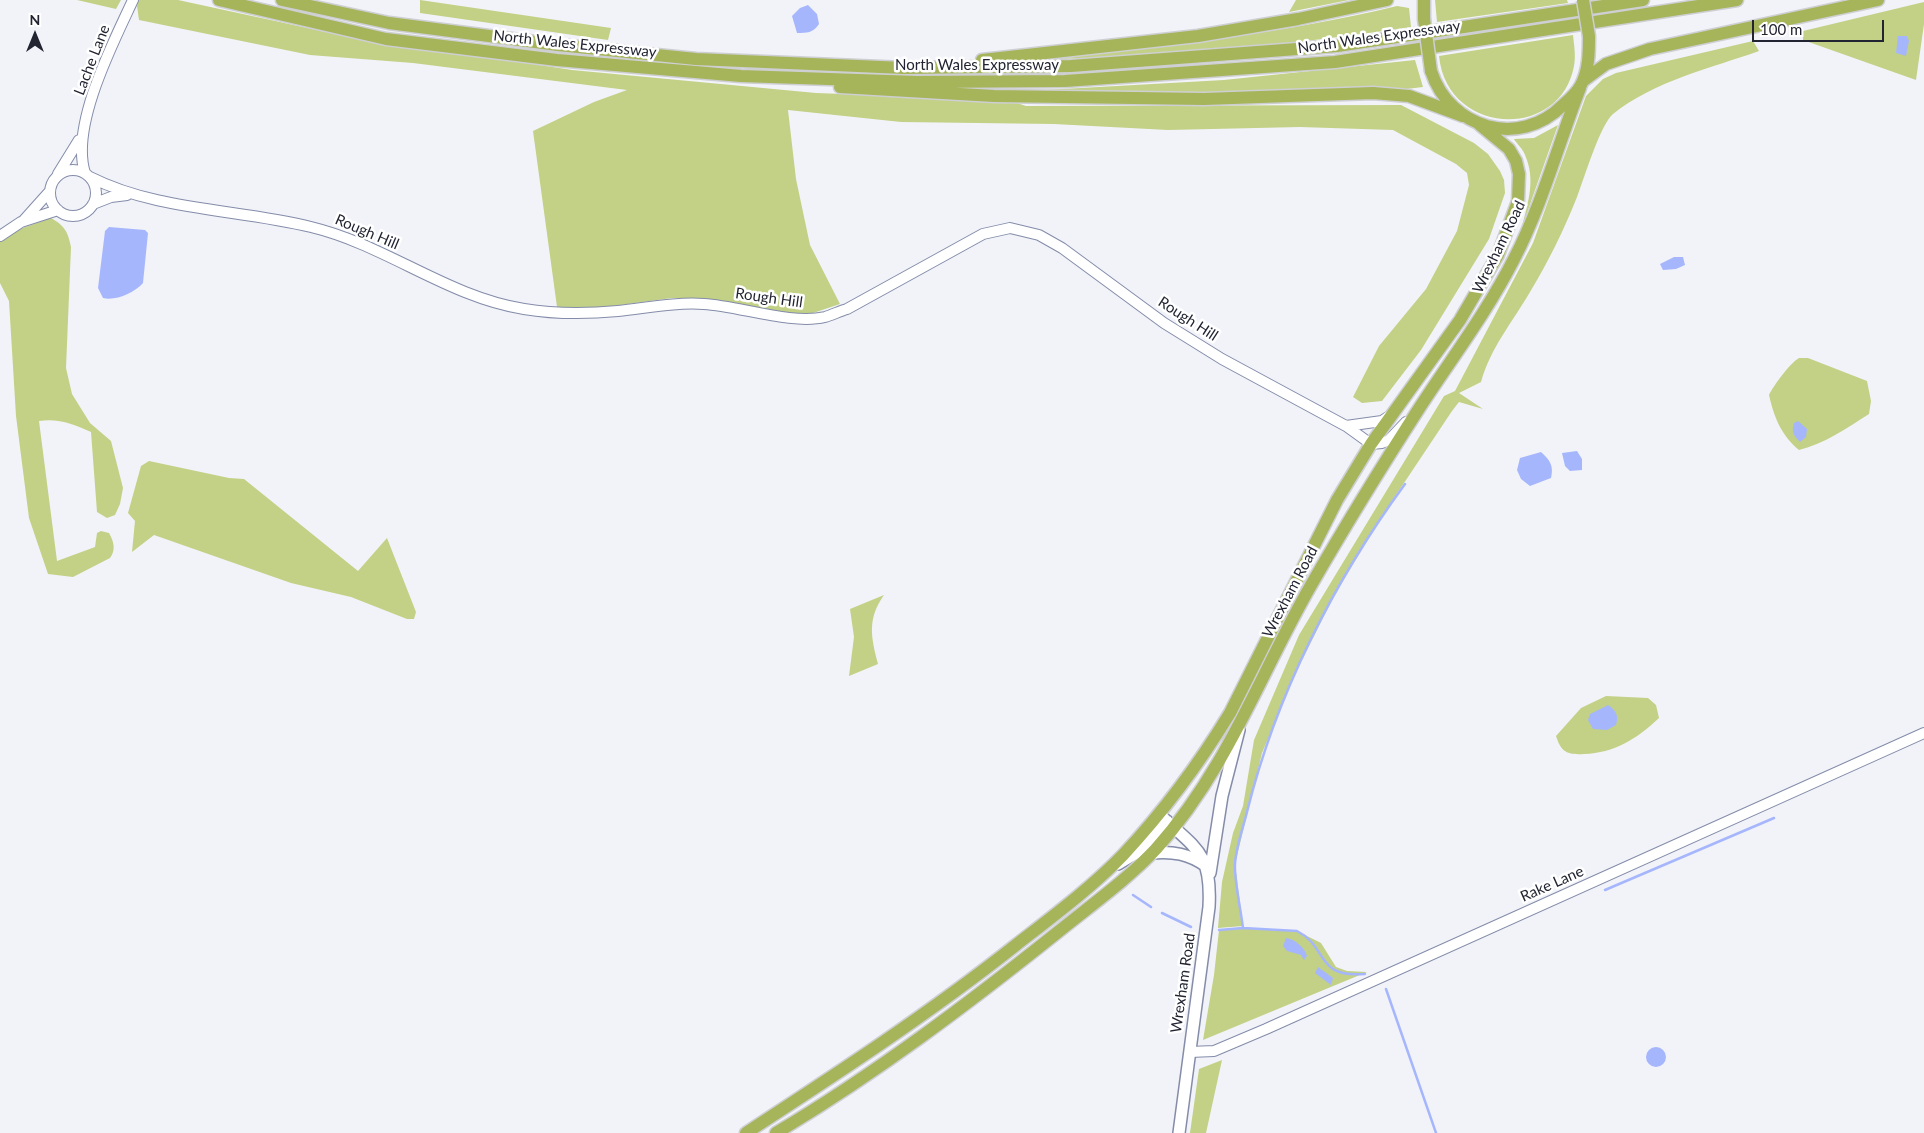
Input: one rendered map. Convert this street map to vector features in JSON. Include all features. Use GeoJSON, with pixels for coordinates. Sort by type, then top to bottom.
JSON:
{"type":"FeatureCollection","features":[{"type":"Feature","properties":{"kind":"highway","name":"North Wales Expressway"},"geometry":{"type":"LineString","coordinates":[[219,0],[386,39],[558,60],[741,76],[917,82],[1065,81],[1335,62],[1737,0]]}},
{"type":"Feature","properties":{"kind":"highway","name":"North Wales Expressway"},"geometry":{"type":"LineString","coordinates":[[282,0],[389,23],[558,45],[696,59],[861,66],[1071,66],[1216,57],[1337,46],[1643,0]]}},
{"type":"Feature","properties":{"kind":"highway"},"geometry":{"type":"LineString","coordinates":[[861,66],[985,60],[1198,36],[1308,18],[1387,0]]}},
{"type":"Feature","properties":{"kind":"highway"},"geometry":{"type":"LineString","coordinates":[[1424,0],[1424,19],[1431,71],[1443,97],[1463,116]]}},
{"type":"Feature","properties":{"kind":"highway","name":"Wrexham Road"},"geometry":{"type":"LineString","coordinates":[[1167,821],[1213,772],[1240,726],[1299,606],[1419,409],[1492,300],[1516,256],[1538,204],[1587,66],[1589,36],[1583,0]]}},
{"type":"Feature","properties":{"kind":"highway"},"geometry":{"type":"LineString","coordinates":[[741,76],[859,90],[994,96],[1204,99],[1373,93],[1409,96],[1463,116],[1480,125],[1499,128],[1534,125],[1560,108],[1581,84],[1606,64],[1650,49],[1878,0]]}},
{"type":"Feature","properties":{"kind":"highway","name":"Wrexham Road"},"geometry":{"type":"LineString","coordinates":[[1167,821],[1230,713],[1337,500],[1371,444],[1396,412],[1460,320],[1498,255],[1518,202],[1519,174],[1516,161],[1509,149],[1480,125]]}},
{"type":"Feature","properties":{"kind":"highway"},"geometry":{"type":"LineString","coordinates":[[776,1133],[816,1110],[974,997],[1082,913],[1152,853],[1167,821]]}},
{"type":"Feature","properties":{"kind":"highway"},"geometry":{"type":"LineString","coordinates":[[746,1133],[885,1041],[968,983],[1167,821]]}},
{"type":"Feature","properties":{"kind":"main road","name":"Wrexham Road"},"geometry":{"type":"LineString","coordinates":[[1179,1133],[1209,907],[1208,872],[1222,796],[1240,726]]}},
{"type":"Feature","properties":{"kind":"main road"},"geometry":{"type":"LineString","coordinates":[[1167,821],[1198,849],[1208,872]]}},
{"type":"Feature","properties":{"kind":"main road"},"geometry":{"type":"LineString","coordinates":[[1152,853],[1178,852],[1188,855],[1208,872]]}},
{"type":"Feature","properties":{"kind":"street","name":"Lache Lane"},"geometry":{"type":"LineString","coordinates":[[56,177],[74,151],[83,132],[106,58],[133,0]]}},
{"type":"Feature","properties":{"kind":"street","name":"Lache Lane"},"geometry":{"type":"LineString","coordinates":[[83,132],[81,162],[87,175]]}},
{"type":"Feature","properties":{"kind":"street"},"geometry":{"type":"LineString","coordinates":[[0,236],[21,222],[50,191],[56,177],[69,170],[87,175],[96,190],[93,204],[89,209],[78,215],[66,215],[58,210],[51,198],[50,191]]}},
{"type":"Feature","properties":{"kind":"street","name":"Rough Hill"},"geometry":{"type":"LineString","coordinates":[[87,175],[130,195]]}},
{"type":"Feature","properties":{"kind":"street","name":"Rough Hill"},"geometry":{"type":"LineString","coordinates":[[93,204],[111,197],[130,195],[263,217],[330,232],[453,287],[490,301],[523,309],[558,313],[598,313],[673,304],[704,304],[799,319],[824,318],[847,309],[982,234],[1010,228],[1039,235],[1062,248],[1164,323],[1205,349],[1346,426],[1371,444]]}},
{"type":"Feature","properties":{"kind":"street"},"geometry":{"type":"LineString","coordinates":[[21,222],[58,210]]}},
{"type":"Feature","properties":{"kind":"street"},"geometry":{"type":"LineString","coordinates":[[1371,444],[1389,440],[1419,409]]}},
{"type":"Feature","properties":{"kind":"street"},"geometry":{"type":"LineString","coordinates":[[1346,426],[1382,421],[1396,412]]}},
{"type":"Feature","properties":{"kind":"street","name":"Rake Lane"},"geometry":{"type":"LineString","coordinates":[[1190,1052],[1214,1051],[1266,1029],[1924,734]]}},
{"type":"Feature","properties":{"kind":"green space"},"geometry":{"type":"Polygon","coordinates":[[[77,0],[121,0],[116,9],[77,0]]]}},
{"type":"Feature","properties":{"kind":"green space"},"geometry":{"type":"Polygon","coordinates":[[[139,0],[178,0],[326,32],[572,70],[816,93],[1008,100],[1026,106],[1401,105],[1474,143],[1488,154],[1504,180],[1505,193],[1489,239],[1421,350],[1382,401],[1362,403],[1353,397],[1379,346],[1426,289],[1457,231],[1469,185],[1467,173],[1456,164],[1393,130],[1300,127],[1168,130],[1054,124],[901,122],[788,110],[796,179],[810,245],[840,304],[813,313],[788,313],[702,298],[672,298],[598,308],[557,307],[533,131],[594,102],[627,90],[413,63],[310,55],[139,20],[137,6],[139,0]]]}},
{"type":"Feature","properties":{"kind":"green space"},"geometry":{"type":"Polygon","coordinates":[[[420,0],[611,28],[608,40],[420,13],[420,0]]]}},
{"type":"Feature","properties":{"kind":"green space"},"geometry":{"type":"Polygon","coordinates":[[[1296,0],[1349,0],[1289,12],[1296,0]]]}},
{"type":"Feature","properties":{"kind":"green space"},"geometry":{"type":"Polygon","coordinates":[[[1435,0],[1567,0],[1568,3],[1437,22],[1435,0]]]}},
{"type":"Feature","properties":{"kind":"green space"},"geometry":{"type":"Polygon","coordinates":[[[1924,2],[1924,24],[1916,80],[1803,40],[1803,31],[1924,2]]]}},
{"type":"Feature","properties":{"kind":"green space"},"geometry":{"type":"Polygon","coordinates":[[[1397,6],[1409,8],[1411,27],[1234,49],[1145,56],[1056,59],[1270,31],[1397,6]]]}},
{"type":"Feature","properties":{"kind":"green space"},"geometry":{"type":"Polygon","coordinates":[[[1573,35],[1574,66],[1565,90],[1548,107],[1527,117],[1504,119],[1482,114],[1461,102],[1447,82],[1439,56],[1573,35]]]}},
{"type":"Feature","properties":{"kind":"green space"},"geometry":{"type":"Polygon","coordinates":[[[1753,41],[1759,51],[1683,76],[1665,84],[1629,103],[1613,114],[1608,120],[1598,140],[1567,222],[1543,269],[1496,346],[1481,382],[1459,393],[1483,409],[1459,402],[1452,411],[1384,513],[1335,594],[1299,666],[1262,753],[1235,864],[1243,926],[1218,928],[1222,882],[1233,833],[1243,806],[1254,740],[1299,635],[1444,396],[1455,391],[1533,243],[1586,96],[1603,79],[1616,73],[1753,41]]]}},
{"type":"Feature","properties":{"kind":"green space"},"geometry":{"type":"Polygon","coordinates":[[[1415,60],[1423,87],[1398,90],[1162,94],[1027,91],[1224,80],[1415,60]]]}},
{"type":"Feature","properties":{"kind":"green space"},"geometry":{"type":"Polygon","coordinates":[[[1558,125],[1522,227],[1530,191],[1530,173],[1524,153],[1514,139],[1534,138],[1558,125]]]}},
{"type":"Feature","properties":{"kind":"green space"},"geometry":{"type":"Polygon","coordinates":[[[51,218],[65,230],[71,247],[66,368],[72,394],[90,423],[111,441],[123,488],[120,504],[115,515],[107,518],[97,512],[91,432],[66,422],[53,420],[39,421],[57,561],[95,547],[97,533],[101,531],[109,533],[113,543],[114,549],[110,558],[73,577],[48,574],[29,518],[16,416],[9,301],[0,283],[0,242],[20,229],[51,218]]]}},
{"type":"Feature","properties":{"kind":"green space"},"geometry":{"type":"Polygon","coordinates":[[[1799,358],[1808,358],[1867,381],[1871,401],[1869,414],[1826,440],[1799,450],[1787,438],[1779,425],[1769,395],[1782,375],[1799,358]]]}},
{"type":"Feature","properties":{"kind":"green space"},"geometry":{"type":"Polygon","coordinates":[[[149,461],[229,478],[244,479],[358,571],[387,538],[416,612],[414,619],[407,619],[351,597],[291,583],[154,535],[132,552],[135,521],[128,513],[141,466],[149,461]]]}},
{"type":"Feature","properties":{"kind":"green space"},"geometry":{"type":"Polygon","coordinates":[[[884,595],[875,612],[872,628],[878,664],[849,676],[854,637],[850,609],[884,595]]]}},
{"type":"Feature","properties":{"kind":"green space"},"geometry":{"type":"Polygon","coordinates":[[[1606,696],[1648,698],[1656,705],[1659,718],[1634,738],[1615,748],[1584,754],[1573,754],[1565,751],[1560,746],[1556,736],[1581,708],[1606,696]]]}},
{"type":"Feature","properties":{"kind":"green space"},"geometry":{"type":"Polygon","coordinates":[[[1243,928],[1297,931],[1321,943],[1336,967],[1347,971],[1367,972],[1203,1040],[1214,975],[1219,930],[1243,928]]]}},
{"type":"Feature","properties":{"kind":"green space"},"geometry":{"type":"Polygon","coordinates":[[[1222,1060],[1206,1133],[1190,1133],[1199,1069],[1222,1060]]]}},
{"type":"Feature","properties":{"kind":"water"},"geometry":{"type":"Polygon","coordinates":[[[808,5],[817,14],[819,24],[810,32],[797,33],[792,16],[800,8],[808,5]]]}},
{"type":"Feature","properties":{"kind":"water"},"geometry":{"type":"Polygon","coordinates":[[[1898,36],[1907,36],[1909,41],[1906,56],[1896,53],[1898,36]]]}},
{"type":"Feature","properties":{"kind":"water"},"geometry":{"type":"Polygon","coordinates":[[[109,227],[145,230],[148,233],[143,283],[135,290],[108,299],[103,298],[98,288],[105,231],[109,227]]]}},
{"type":"Feature","properties":{"kind":"water"},"geometry":{"type":"Polygon","coordinates":[[[1674,257],[1683,257],[1685,265],[1676,269],[1663,270],[1660,264],[1674,257]]]}},
{"type":"Feature","properties":{"kind":"water"},"geometry":{"type":"Polygon","coordinates":[[[1798,421],[1807,429],[1806,437],[1800,442],[1793,431],[1794,423],[1798,421]]]}},
{"type":"Feature","properties":{"kind":"water"},"geometry":{"type":"Polygon","coordinates":[[[1577,451],[1582,459],[1582,470],[1570,471],[1565,466],[1562,453],[1577,451]]]}},
{"type":"Feature","properties":{"kind":"water"},"geometry":{"type":"Polygon","coordinates":[[[1541,452],[1550,464],[1552,470],[1551,478],[1530,486],[1521,479],[1517,470],[1520,458],[1541,452]]]}},
{"type":"Feature","properties":{"kind":"water"},"geometry":{"type":"Polygon","coordinates":[[[1608,705],[1616,714],[1616,725],[1607,730],[1593,729],[1588,720],[1590,714],[1608,705]]]}},
{"type":"Feature","properties":{"kind":"water"},"geometry":{"type":"Polygon","coordinates":[[[1286,938],[1293,940],[1302,947],[1307,956],[1304,960],[1301,955],[1287,951],[1283,946],[1286,938]]]}},
{"type":"Feature","properties":{"kind":"water"},"geometry":{"type":"Polygon","coordinates":[[[1318,967],[1333,978],[1331,985],[1315,973],[1318,967]]]}},
{"type":"Feature","properties":{"kind":"water"},"geometry":{"type":"Polygon","coordinates":[[[1656,1047],[1663,1050],[1666,1057],[1663,1064],[1656,1067],[1649,1064],[1646,1057],[1649,1050],[1656,1047]]]}},
{"type":"Feature","properties":{"kind":"waterway"},"geometry":{"type":"LineString","coordinates":[[1243,928],[1235,864],[1259,768],[1274,725],[1310,640],[1331,600],[1354,560],[1405,484]]}},
{"type":"Feature","properties":{"kind":"waterway"},"geometry":{"type":"LineString","coordinates":[[1605,890],[1774,818]]}},
{"type":"Feature","properties":{"kind":"waterway"},"geometry":{"type":"LineString","coordinates":[[1133,895],[1151,907]]}},
{"type":"Feature","properties":{"kind":"waterway"},"geometry":{"type":"LineString","coordinates":[[1162,913],[1191,927]]}},
{"type":"Feature","properties":{"kind":"waterway"},"geometry":{"type":"LineString","coordinates":[[1219,930],[1243,928],[1297,931],[1307,938],[1324,960],[1337,971],[1349,974],[1365,974]]}},
{"type":"Feature","properties":{"kind":"waterway"},"geometry":{"type":"LineString","coordinates":[[1386,989],[1436,1133]]}}]}
